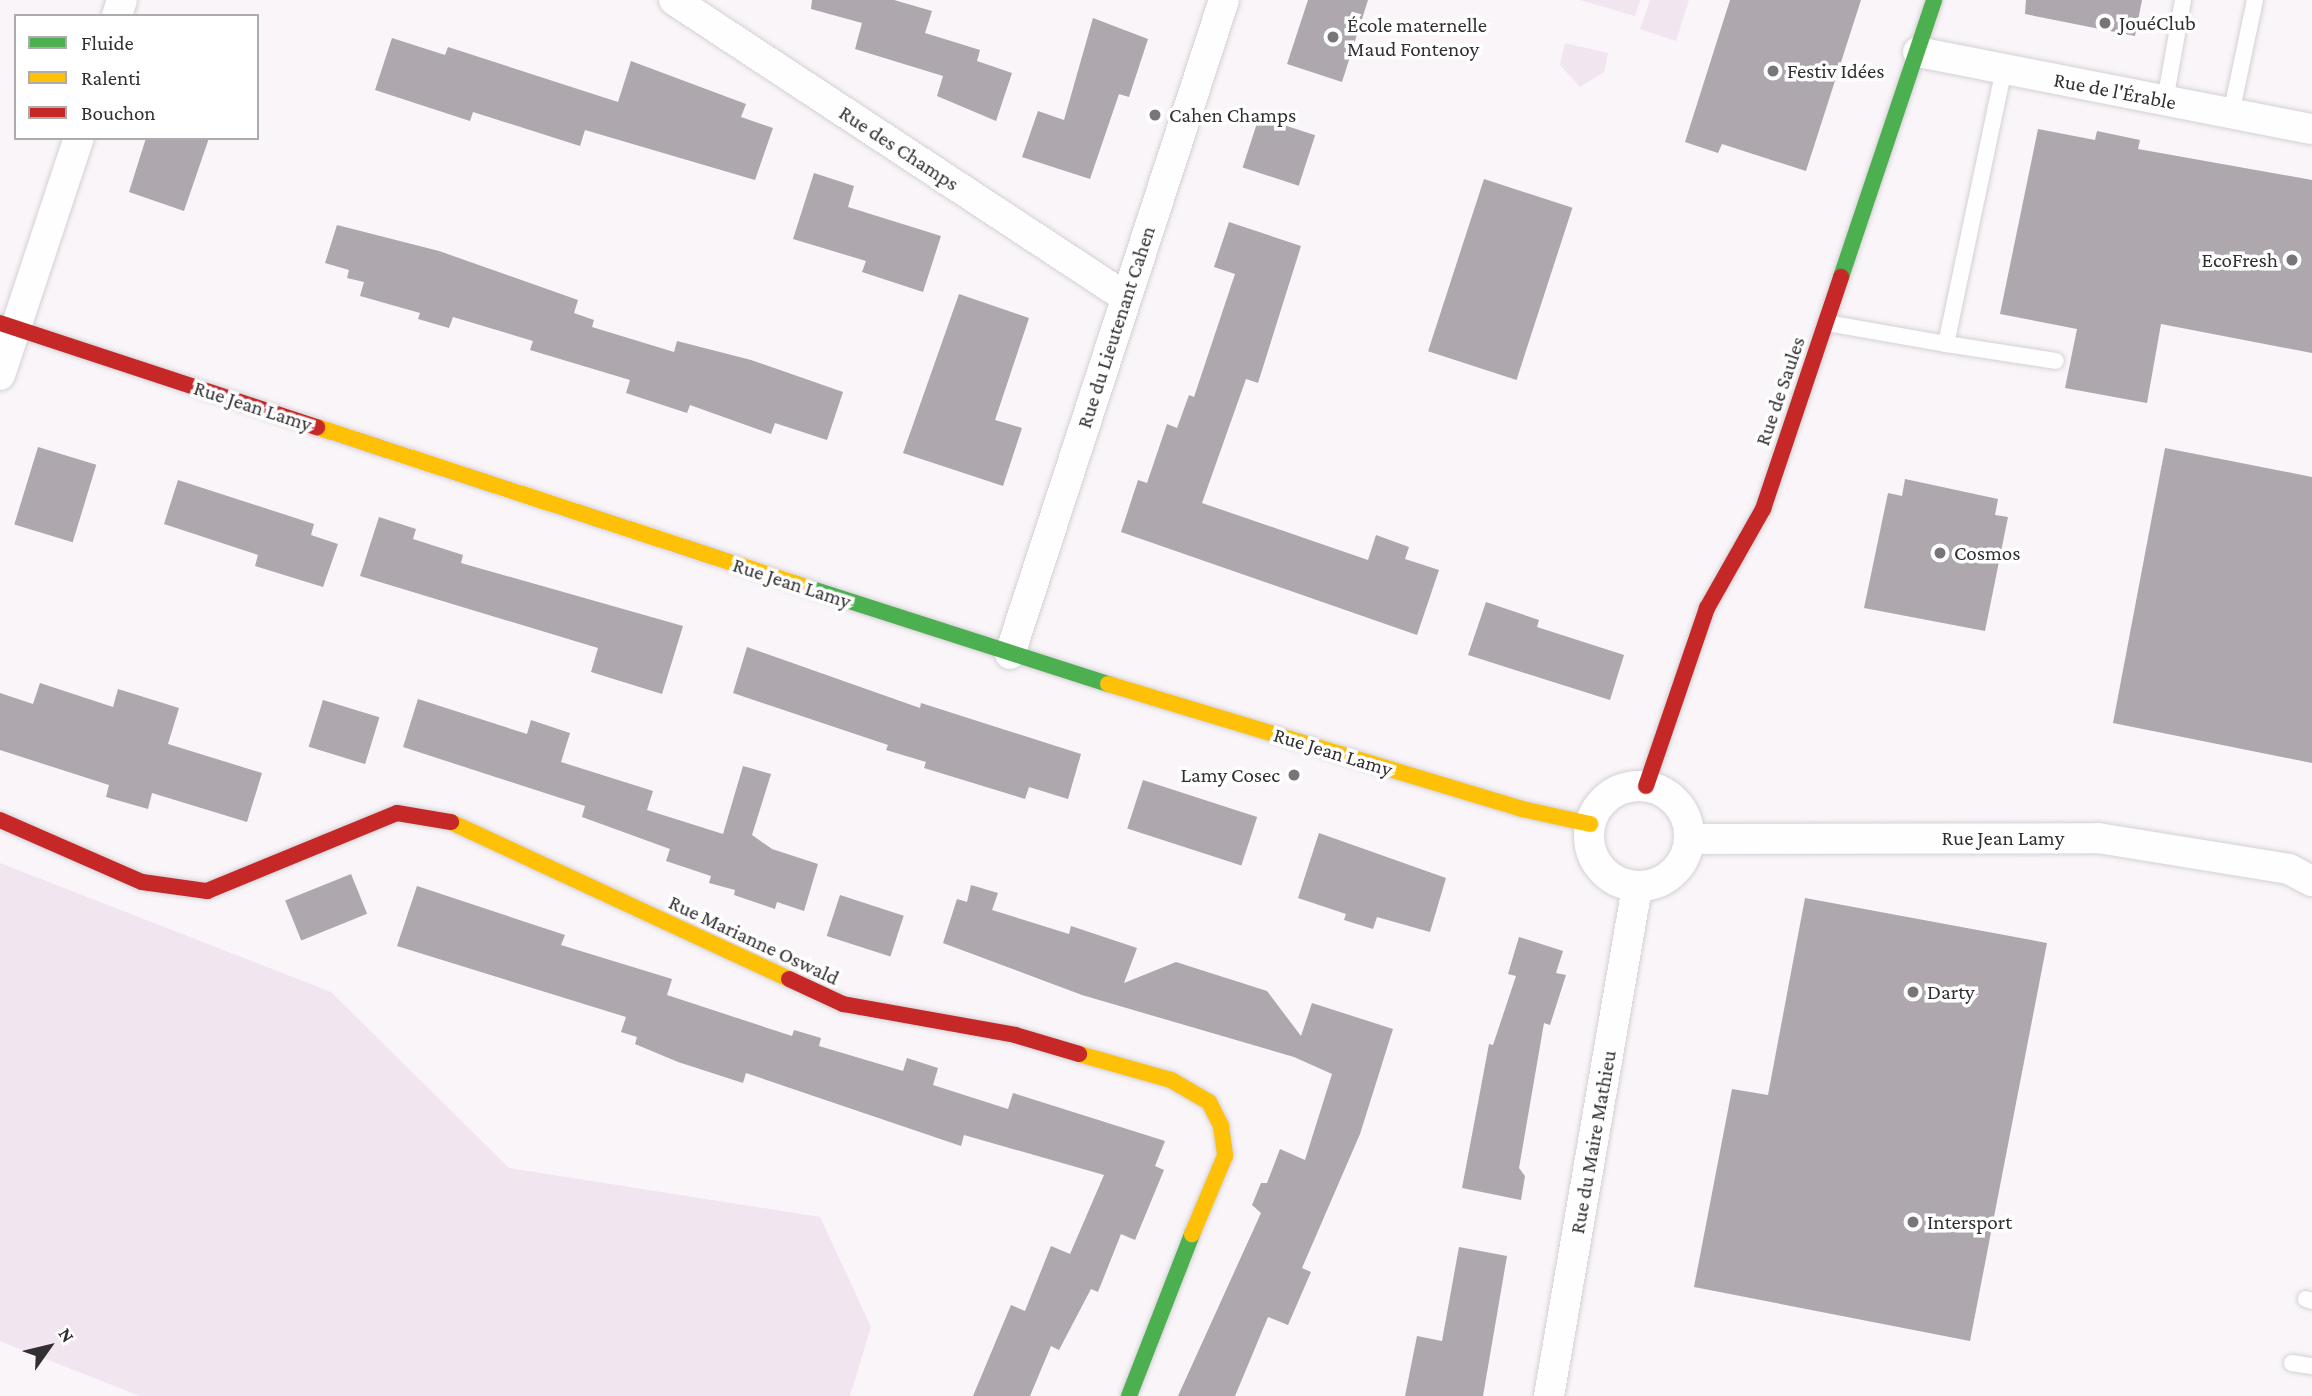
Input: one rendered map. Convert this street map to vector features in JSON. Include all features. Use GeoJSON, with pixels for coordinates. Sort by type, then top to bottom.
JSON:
{"type":"FeatureCollection","features":[{"type":"Feature","properties":{"kind":"street","name":"Rue des Champs"},"geometry":{"type":"LineString","coordinates":[[674,0],[1124,296]]}},
{"type":"Feature","properties":{"kind":"street","name":"Rue du Lieutenant Cahen"},"geometry":{"type":"LineString","coordinates":[[1010,654],[1124,296],[1224,0]]}},
{"type":"Feature","properties":{"kind":"street","name":"Rue de Saules"},"geometry":{"type":"LineString","coordinates":[[1646,786],[1707,608],[1763,509],[1934,0]]}},
{"type":"Feature","properties":{"kind":"street","name":"Rue de l'Érable"},"geometry":{"type":"LineString","coordinates":[[1918,52],[2312,129]]}},
{"type":"Feature","properties":{"kind":"street"},"geometry":{"type":"LineString","coordinates":[[0,375],[7,325],[78,140]]}},
{"type":"Feature","properties":{"kind":"street","name":"Rue Jean Lamy"},"geometry":{"type":"LineString","coordinates":[[7,325],[1010,654],[1522,809],[1590,824]]}},
{"type":"Feature","properties":{"kind":"street"},"geometry":{"type":"LineString","coordinates":[[1646,786],[1668,795],[1682,811],[1689,839],[1683,863],[1658,884],[1637,887],[1610,878],[1592,855],[1590,824],[1601,802],[1623,788],[1646,786]]}},
{"type":"Feature","properties":{"kind":"street","name":"Rue Marianne Oswald"},"geometry":{"type":"LineString","coordinates":[[0,820],[142,882],[207,891],[397,813],[447,820],[843,1004],[1015,1034],[1171,1080],[1209,1102],[1222,1126],[1225,1156],[1129,1385],[1129,1396]]}},
{"type":"Feature","properties":{"kind":"street","name":"Rue Jean Lamy"},"geometry":{"type":"LineString","coordinates":[[1689,839],[2098,838],[2289,869],[2312,881]]}},
{"type":"Feature","properties":{"kind":"street","name":"Rue du Maire Mathieu"},"geometry":{"type":"LineString","coordinates":[[1549,1396],[1637,887]]}},
{"type":"Feature","properties":{"kind":"lane"},"geometry":{"type":"LineString","coordinates":[[2165,101],[2183,0]]}},
{"type":"Feature","properties":{"kind":"lane"},"geometry":{"type":"LineString","coordinates":[[2231,114],[2255,0]]}},
{"type":"Feature","properties":{"kind":"lane"},"geometry":{"type":"LineString","coordinates":[[1946,344],[2004,69]]}},
{"type":"Feature","properties":{"kind":"lane"},"geometry":{"type":"LineString","coordinates":[[1826,323],[2056,361]]}},
{"type":"Feature","properties":{"kind":"lane"},"geometry":{"type":"LineString","coordinates":[[2292,1363],[2312,1366]]}},
{"type":"Feature","properties":{"kind":"shaded area"},"geometry":{"type":"Polygon","coordinates":[[[1580,0],[1640,0],[1635,16],[1580,0]]]}},
{"type":"Feature","properties":{"kind":"shaded area"},"geometry":{"type":"Polygon","coordinates":[[[1650,0],[1689,0],[1676,41],[1640,29],[1650,0]]]}},
{"type":"Feature","properties":{"kind":"shaded area"},"geometry":{"type":"Polygon","coordinates":[[[1565,43],[1608,53],[1604,72],[1580,87],[1560,65],[1565,43]]]}},
{"type":"Feature","properties":{"kind":"shaded area"},"geometry":{"type":"Polygon","coordinates":[[[0,863],[331,992],[509,1168],[820,1217],[871,1327],[850,1396],[140,1396],[0,1341],[0,863]]]}},
{"type":"Feature","properties":{"kind":"building"},"geometry":{"type":"Polygon","coordinates":[[[812,0],[894,0],[932,11],[925,33],[980,50],[977,61],[1012,73],[996,121],[937,96],[943,76],[855,49],[862,23],[811,9],[812,0]]]}},
{"type":"Feature","properties":{"kind":"building"},"geometry":{"type":"Polygon","coordinates":[[[1308,0],[1368,0],[1342,82],[1287,64],[1308,0]]]}},
{"type":"Feature","properties":{"kind":"building","name":"Festiv Idées"},"geometry":{"type":"Polygon","coordinates":[[[1730,0],[1861,0],[1806,171],[1722,144],[1718,153],[1685,142],[1730,0]]]}},
{"type":"Feature","properties":{"kind":"building","name":"JouéClub"},"geometry":{"type":"Polygon","coordinates":[[[2026,0],[2142,0],[2135,36],[2025,14],[2026,0]]]}},
{"type":"Feature","properties":{"kind":"building"},"geometry":{"type":"Polygon","coordinates":[[[1093,18],[1148,39],[1129,97],[1119,94],[1090,179],[1022,157],[1038,111],[1064,120],[1093,18]]]}},
{"type":"Feature","properties":{"kind":"building"},"geometry":{"type":"Polygon","coordinates":[[[392,38],[445,55],[448,47],[618,102],[631,61],[746,104],[741,117],[773,128],[755,180],[585,130],[580,146],[473,112],[470,121],[375,90],[392,38]]]}},
{"type":"Feature","properties":{"kind":"building"},"geometry":{"type":"Polygon","coordinates":[[[1259,117],[1315,135],[1299,186],[1243,167],[1259,117]]]}},
{"type":"Feature","properties":{"kind":"building"},"geometry":{"type":"Polygon","coordinates":[[[2038,129],[2095,140],[2097,131],[2140,140],[2138,149],[2312,180],[2312,353],[2161,324],[2147,403],[2065,388],[2077,329],[2000,314],[2038,129]]]}},
{"type":"Feature","properties":{"kind":"building"},"geometry":{"type":"Polygon","coordinates":[[[145,140],[208,140],[184,211],[129,192],[145,140]]]}},
{"type":"Feature","properties":{"kind":"building"},"geometry":{"type":"Polygon","coordinates":[[[814,173],[854,186],[848,207],[941,236],[923,292],[862,272],[866,261],[793,239],[814,173]]]}},
{"type":"Feature","properties":{"kind":"building"},"geometry":{"type":"Polygon","coordinates":[[[1484,179],[1572,208],[1517,380],[1428,351],[1484,179]]]}},
{"type":"Feature","properties":{"kind":"building"},"geometry":{"type":"Polygon","coordinates":[[[1229,222],[1301,246],[1258,383],[1246,379],[1202,503],[1368,560],[1376,535],[1409,547],[1405,559],[1439,570],[1417,635],[1121,532],[1138,480],[1147,483],[1167,424],[1177,428],[1189,395],[1194,397],[1235,274],[1214,267],[1229,222]]]}},
{"type":"Feature","properties":{"kind":"building"},"geometry":{"type":"Polygon","coordinates":[[[337,225],[439,251],[578,300],[574,313],[594,320],[592,327],[674,352],[677,341],[751,360],[843,392],[827,440],[775,423],[771,434],[690,405],[687,413],[626,393],[630,380],[530,350],[533,341],[453,317],[449,328],[418,319],[420,313],[360,296],[364,282],[347,278],[349,270],[325,263],[337,225]]]}},
{"type":"Feature","properties":{"kind":"building"},"geometry":{"type":"Polygon","coordinates":[[[959,294],[1029,318],[995,420],[1022,428],[1003,486],[903,453],[959,294]]]}},
{"type":"Feature","properties":{"kind":"building"},"geometry":{"type":"Polygon","coordinates":[[[38,447],[96,465],[73,542],[14,524],[38,447]]]}},
{"type":"Feature","properties":{"kind":"building"},"geometry":{"type":"Polygon","coordinates":[[[2165,448],[2312,477],[2312,763],[2113,723],[2165,448]]]}},
{"type":"Feature","properties":{"kind":"building"},"geometry":{"type":"Polygon","coordinates":[[[1905,479],[1998,499],[1995,515],[2008,517],[1985,631],[1864,608],[1888,493],[1902,496],[1905,479]]]}},
{"type":"Feature","properties":{"kind":"building"},"geometry":{"type":"Polygon","coordinates":[[[178,480],[314,524],[311,535],[338,544],[323,587],[255,566],[258,555],[164,524],[178,480]]]}},
{"type":"Feature","properties":{"kind":"building"},"geometry":{"type":"Polygon","coordinates":[[[379,517],[416,529],[413,539],[463,555],[461,563],[683,626],[662,694],[591,672],[598,648],[360,576],[379,517]]]}},
{"type":"Feature","properties":{"kind":"building"},"geometry":{"type":"Polygon","coordinates":[[[1486,602],[1539,620],[1537,627],[1624,655],[1610,700],[1468,655],[1486,602]]]}},
{"type":"Feature","properties":{"kind":"building"},"geometry":{"type":"Polygon","coordinates":[[[747,647],[920,708],[921,703],[1081,754],[1068,799],[1029,787],[1025,799],[924,768],[926,762],[886,750],[888,745],[733,693],[747,647]]]}},
{"type":"Feature","properties":{"kind":"building"},"geometry":{"type":"Polygon","coordinates":[[[40,683],[113,707],[118,689],[179,708],[168,744],[262,773],[247,822],[152,793],[148,809],[106,797],[109,785],[0,750],[0,693],[33,704],[40,683]]]}},
{"type":"Feature","properties":{"kind":"building"},"geometry":{"type":"Polygon","coordinates":[[[418,699],[527,734],[531,720],[570,733],[561,762],[653,791],[647,810],[723,834],[743,766],[771,774],[752,835],[772,849],[818,864],[804,911],[777,902],[775,909],[734,895],[735,890],[709,883],[711,876],[666,861],[670,849],[582,817],[585,806],[403,747],[418,699]]]}},
{"type":"Feature","properties":{"kind":"building"},"geometry":{"type":"Polygon","coordinates":[[[323,700],[379,717],[365,764],[309,747],[323,700]]]}},
{"type":"Feature","properties":{"kind":"building"},"geometry":{"type":"Polygon","coordinates":[[[1143,780],[1257,817],[1241,866],[1127,829],[1143,780]]]}},
{"type":"Feature","properties":{"kind":"building"},"geometry":{"type":"Polygon","coordinates":[[[1319,833],[1446,878],[1430,932],[1377,917],[1373,929],[1344,920],[1346,914],[1298,898],[1319,833]]]}},
{"type":"Feature","properties":{"kind":"building"},"geometry":{"type":"Polygon","coordinates":[[[351,874],[367,914],[301,940],[285,901],[351,874]]]}},
{"type":"Feature","properties":{"kind":"building"},"geometry":{"type":"Polygon","coordinates":[[[971,885],[998,893],[992,910],[1069,934],[1071,926],[1137,948],[1124,983],[1176,962],[1267,991],[1301,1036],[1312,1003],[1393,1029],[1360,1134],[1302,1268],[1311,1272],[1288,1325],[1268,1317],[1235,1396],[1178,1396],[1261,1213],[1252,1205],[1261,1183],[1267,1183],[1280,1149],[1305,1160],[1332,1074],[1294,1057],[1082,995],[943,943],[957,899],[967,902],[971,885]]]}},
{"type":"Feature","properties":{"kind":"building"},"geometry":{"type":"Polygon","coordinates":[[[417,886],[565,935],[561,945],[672,979],[667,995],[792,1036],[794,1030],[821,1038],[819,1046],[903,1071],[907,1058],[938,1068],[933,1085],[1008,1109],[1013,1093],[1165,1141],[1155,1166],[1164,1170],[1135,1240],[1121,1234],[1098,1292],[1091,1289],[1059,1350],[1051,1346],[1030,1396],[973,1396],[1011,1305],[1025,1311],[1051,1246],[1070,1254],[1104,1175],[964,1135],[961,1146],[746,1073],[743,1083],[678,1062],[635,1044],[637,1037],[621,1032],[626,1017],[397,946],[417,886]]]}},
{"type":"Feature","properties":{"kind":"building"},"geometry":{"type":"Polygon","coordinates":[[[840,895],[904,916],[890,957],[827,936],[840,895]]]}},
{"type":"Feature","properties":{"kind":"building"},"geometry":{"type":"Polygon","coordinates":[[[1805,898],[2047,943],[1970,1341],[1694,1287],[1732,1089],[1768,1095],[1805,898]]]}},
{"type":"Feature","properties":{"kind":"building"},"geometry":{"type":"Polygon","coordinates":[[[1519,937],[1563,951],[1556,973],[1566,975],[1550,1025],[1544,1023],[1519,1168],[1525,1176],[1521,1200],[1462,1188],[1489,1044],[1493,1045],[1516,976],[1508,974],[1519,937]]]}},
{"type":"Feature","properties":{"kind":"building"},"geometry":{"type":"Polygon","coordinates":[[[1459,1247],[1507,1256],[1483,1396],[1405,1396],[1417,1336],[1442,1341],[1459,1247]]]}},
{"type":"Feature","properties":{"kind":"traffic: fast"},"geometry":{"type":"LineString","coordinates":[[1841,277],[1934,0]]}},
{"type":"Feature","properties":{"kind":"traffic: fast"},"geometry":{"type":"LineString","coordinates":[[806,587],[1108,684]]}},
{"type":"Feature","properties":{"kind":"traffic: fast"},"geometry":{"type":"LineString","coordinates":[[1129,1396],[1192,1234]]}},
{"type":"Feature","properties":{"kind":"traffic: slow"},"geometry":{"type":"LineString","coordinates":[[317,427],[806,587]]}},
{"type":"Feature","properties":{"kind":"traffic: slow"},"geometry":{"type":"LineString","coordinates":[[1108,684],[1522,809],[1590,824]]}},
{"type":"Feature","properties":{"kind":"traffic: slow"},"geometry":{"type":"LineString","coordinates":[[451,822],[789,979]]}},
{"type":"Feature","properties":{"kind":"traffic: slow"},"geometry":{"type":"LineString","coordinates":[[1079,1054],[1171,1080],[1209,1102],[1221,1126],[1225,1156],[1192,1234]]}},
{"type":"Feature","properties":{"kind":"traffic: jam"},"geometry":{"type":"LineString","coordinates":[[1646,786],[1707,608],[1763,509],[1841,277]]}},
{"type":"Feature","properties":{"kind":"traffic: jam"},"geometry":{"type":"LineString","coordinates":[[0,323],[317,427]]}},
{"type":"Feature","properties":{"kind":"traffic: jam"},"geometry":{"type":"LineString","coordinates":[[0,820],[142,882],[207,891],[397,813],[451,822]]}},
{"type":"Feature","properties":{"kind":"traffic: jam"},"geometry":{"type":"LineString","coordinates":[[789,979],[843,1004],[1015,1035],[1079,1054]]}},
{"type":"Feature","properties":{"kind":"place","name":"JouéClub"},"geometry":{"type":"Point","coordinates":[2105,23]}},
{"type":"Feature","properties":{"kind":"place","name":"École maternelle Maud Fontenoy"},"geometry":{"type":"Point","coordinates":[1333,37]}},
{"type":"Feature","properties":{"kind":"place","name":"Festiv Idées"},"geometry":{"type":"Point","coordinates":[1773,71]}},
{"type":"Feature","properties":{"kind":"place","name":"Cahen Champs"},"geometry":{"type":"Point","coordinates":[1155,115]}},
{"type":"Feature","properties":{"kind":"place","name":"EcoFresh"},"geometry":{"type":"Point","coordinates":[2292,260]}},
{"type":"Feature","properties":{"kind":"place","name":"Cosmos"},"geometry":{"type":"Point","coordinates":[1940,553]}},
{"type":"Feature","properties":{"kind":"place","name":"Lamy Cosec"},"geometry":{"type":"Point","coordinates":[1294,775]}},
{"type":"Feature","properties":{"kind":"place","name":"Darty"},"geometry":{"type":"Point","coordinates":[1913,992]}},
{"type":"Feature","properties":{"kind":"place","name":"Intersport"},"geometry":{"type":"Point","coordinates":[1913,1222]}}]}
